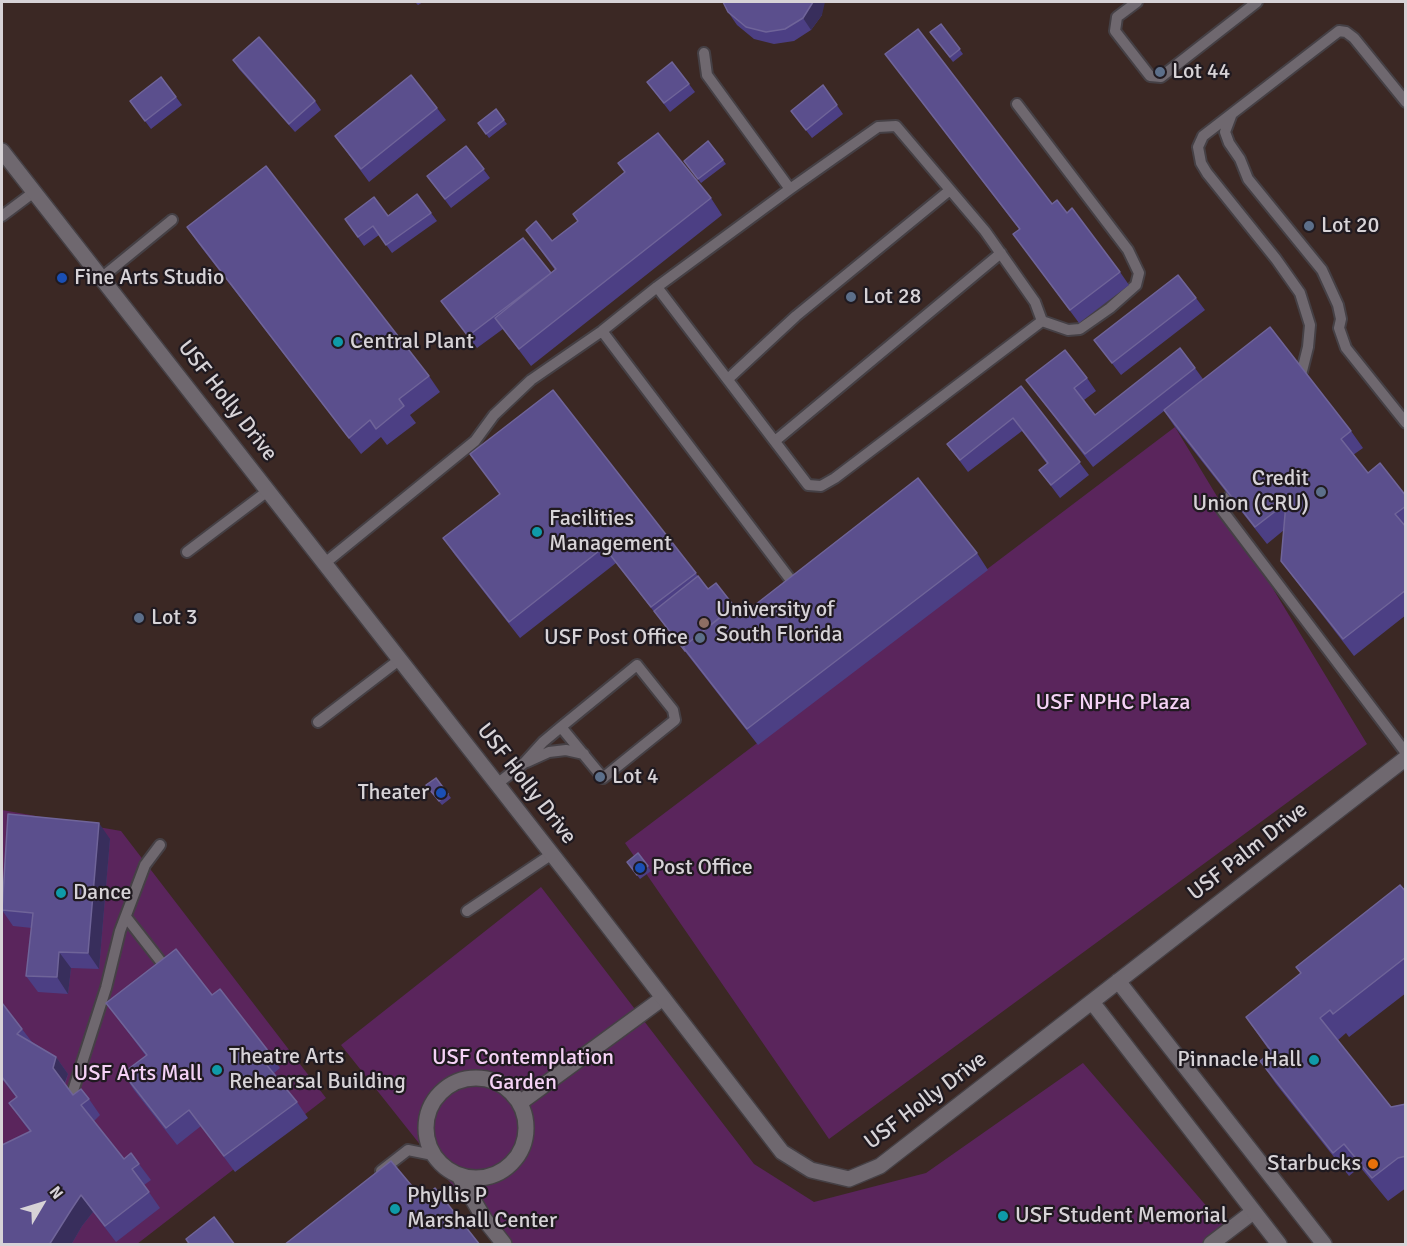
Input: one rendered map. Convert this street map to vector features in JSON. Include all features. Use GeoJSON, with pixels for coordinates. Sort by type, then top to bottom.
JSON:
{"type":"FeatureCollection","features":[{"type":"Feature","properties":{"kind":"street","name":"USF Holly Drive"},"geometry":{"type":"LineString","coordinates":[[2,151],[269,490],[782,1152],[811,1170],[849,1179],[880,1166],[1118,981]]}},
{"type":"Feature","properties":{"kind":"street","name":"USF Palm Drive"},"geometry":{"type":"LineString","coordinates":[[1118,981],[1406,758]]}},
{"type":"Feature","properties":{"kind":"street"},"geometry":{"type":"LineString","coordinates":[[1118,981],[1324,1245]]}},
{"type":"Feature","properties":{"kind":"street"},"geometry":{"type":"LineString","coordinates":[[521,1102],[663,998]]}},
{"type":"Feature","properties":{"kind":"street"},"geometry":{"type":"LineString","coordinates":[[1092,1002],[1279,1245]]}},
{"type":"Feature","properties":{"kind":"street"},"geometry":{"type":"LineString","coordinates":[[480,1078],[496,1082],[521,1102],[525,1119],[525,1137],[520,1154],[508,1167],[493,1176],[476,1179],[459,1176],[444,1168],[433,1155],[427,1140],[426,1124],[429,1109],[438,1095],[449,1085],[464,1079],[480,1078]]}},
{"type":"Feature","properties":{"kind":"street"},"geometry":{"type":"LineString","coordinates":[[459,1176],[485,1220],[504,1245]]}},
{"type":"Feature","properties":{"kind":"street"},"geometry":{"type":"LineString","coordinates":[[1211,1245],[1252,1212]]}},
{"type":"Feature","properties":{"kind":"lane"},"geometry":{"type":"LineString","coordinates":[[1137,2],[1117,17],[1115,31],[1150,76],[1161,77],[1257,2]]}},
{"type":"Feature","properties":{"kind":"lane"},"geometry":{"type":"LineString","coordinates":[[1291,390],[1302,370],[1309,336],[1310,325],[1300,293],[1276,259],[1207,173],[1201,163],[1198,147],[1203,136],[1339,31],[1346,32],[1353,38],[1406,102]]}},
{"type":"Feature","properties":{"kind":"lane"},"geometry":{"type":"LineString","coordinates":[[704,53],[707,75],[790,189]]}},
{"type":"Feature","properties":{"kind":"lane"},"geometry":{"type":"LineString","coordinates":[[1017,104],[1128,250],[1139,273],[1136,285],[1080,330],[1068,330],[1042,321]]}},
{"type":"Feature","properties":{"kind":"lane"},"geometry":{"type":"LineString","coordinates":[[1231,115],[1225,132],[1248,179],[1322,270],[1338,306],[1341,319],[1339,328],[1346,348],[1406,423]]}},
{"type":"Feature","properties":{"kind":"lane"},"geometry":{"type":"LineString","coordinates":[[325,562],[476,441],[494,415],[531,380],[602,331],[657,287],[878,127],[896,126],[1001,253],[1035,302],[1042,321]]}},
{"type":"Feature","properties":{"kind":"lane"},"geometry":{"type":"LineString","coordinates":[[728,379],[796,316],[950,190]]}},
{"type":"Feature","properties":{"kind":"lane"},"geometry":{"type":"LineString","coordinates":[[2,216],[34,192]]}},
{"type":"Feature","properties":{"kind":"lane"},"geometry":{"type":"LineString","coordinates":[[101,278],[172,220]]}},
{"type":"Feature","properties":{"kind":"lane"},"geometry":{"type":"LineString","coordinates":[[775,441],[1001,253]]}},
{"type":"Feature","properties":{"kind":"lane"},"geometry":{"type":"LineString","coordinates":[[657,287],[808,484],[821,486],[835,478],[1042,321]]}},
{"type":"Feature","properties":{"kind":"lane"},"geometry":{"type":"LineString","coordinates":[[602,331],[794,583]]}},
{"type":"Feature","properties":{"kind":"lane"},"geometry":{"type":"LineString","coordinates":[[1240,479],[1222,510],[1406,753]]}},
{"type":"Feature","properties":{"kind":"lane"},"geometry":{"type":"LineString","coordinates":[[187,552],[269,490]]}},
{"type":"Feature","properties":{"kind":"lane"},"geometry":{"type":"LineString","coordinates":[[318,722],[399,660]]}},
{"type":"Feature","properties":{"kind":"lane"},"geometry":{"type":"LineString","coordinates":[[524,764],[543,742],[561,727],[638,665],[674,710],[675,720],[603,778],[561,727]]}},
{"type":"Feature","properties":{"kind":"lane"},"geometry":{"type":"LineString","coordinates":[[497,784],[524,764],[549,752],[566,750],[584,754]]}},
{"type":"Feature","properties":{"kind":"lane"},"geometry":{"type":"LineString","coordinates":[[66,1080],[72,1092],[106,988],[126,917],[145,865],[160,845]]}},
{"type":"Feature","properties":{"kind":"lane"},"geometry":{"type":"LineString","coordinates":[[467,911],[552,854]]}},
{"type":"Feature","properties":{"kind":"lane"},"geometry":{"type":"LineString","coordinates":[[126,917],[173,976]]}},
{"type":"Feature","properties":{"kind":"lane"},"geometry":{"type":"LineString","coordinates":[[376,1175],[408,1150],[433,1155]]}},
{"type":"Feature","properties":{"kind":"shaded area","name":"University of South Florida"},"geometry":{"type":"Polygon","coordinates":[[[2,2],[1405,2],[1405,1244],[2,1244],[2,2]]]}},
{"type":"Feature","properties":{"kind":"green space","name":"USF NPHC Plaza"},"geometry":{"type":"Polygon","coordinates":[[[1175,427],[1367,744],[829,1139],[625,843],[1175,427]]]}},
{"type":"Feature","properties":{"kind":"green space","name":"USF Arts Mall"},"geometry":{"type":"Polygon","coordinates":[[[2,810],[121,831],[326,1098],[137,1244],[2,1244],[2,810]]]}},
{"type":"Feature","properties":{"kind":"green space","name":"USF Contemplation Garden"},"geometry":{"type":"Polygon","coordinates":[[[541,887],[754,1164],[814,1202],[926,1173],[1083,1063],[1228,1231],[1210,1244],[499,1244],[341,1045],[541,887]]]}},
{"type":"Feature","properties":{"kind":"building"},"geometry":{"type":"Polygon","coordinates":[[[723,2],[813,2],[803,18],[785,29],[766,32],[746,27],[728,12],[723,2]]]}},
{"type":"Feature","properties":{"kind":"building"},"geometry":{"type":"Polygon","coordinates":[[[941,24],[960,49],[950,57],[930,32],[941,24]]]}},
{"type":"Feature","properties":{"kind":"building"},"geometry":{"type":"Polygon","coordinates":[[[918,29],[1052,204],[1057,200],[1067,213],[1072,208],[1120,272],[1070,310],[1013,234],[1020,229],[885,54],[918,29]]]}},
{"type":"Feature","properties":{"kind":"building"},"geometry":{"type":"Polygon","coordinates":[[[259,37],[315,101],[289,124],[233,60],[259,37]]]}},
{"type":"Feature","properties":{"kind":"building"},"geometry":{"type":"Polygon","coordinates":[[[672,62],[689,84],[664,103],[647,82],[672,62]]]}},
{"type":"Feature","properties":{"kind":"building"},"geometry":{"type":"Polygon","coordinates":[[[411,75],[437,108],[361,169],[335,136],[411,75]]]}},
{"type":"Feature","properties":{"kind":"building"},"geometry":{"type":"Polygon","coordinates":[[[161,77],[176,97],[145,121],[130,101],[161,77]]]}},
{"type":"Feature","properties":{"kind":"building"},"geometry":{"type":"Polygon","coordinates":[[[823,85],[837,105],[806,130],[791,111],[823,85]]]}},
{"type":"Feature","properties":{"kind":"building"},"geometry":{"type":"Polygon","coordinates":[[[496,109],[504,120],[486,134],[478,123],[496,109]]]}},
{"type":"Feature","properties":{"kind":"building"},"geometry":{"type":"Polygon","coordinates":[[[658,133],[711,198],[519,349],[495,318],[556,269],[526,230],[536,221],[552,241],[578,221],[573,214],[625,172],[618,163],[658,133]]]}},
{"type":"Feature","properties":{"kind":"building"},"geometry":{"type":"Polygon","coordinates":[[[708,141],[723,160],[698,179],[684,161],[708,141]]]}},
{"type":"Feature","properties":{"kind":"building"},"geometry":{"type":"Polygon","coordinates":[[[466,146],[484,169],[445,199],[427,176],[466,146]]]}},
{"type":"Feature","properties":{"kind":"building","name":"Central Plant"},"geometry":{"type":"Polygon","coordinates":[[[266,166],[429,376],[399,399],[404,406],[376,429],[370,420],[349,438],[187,227],[266,166]]]}},
{"type":"Feature","properties":{"kind":"building"},"geometry":{"type":"Polygon","coordinates":[[[417,194],[431,213],[386,245],[373,226],[358,237],[345,219],[374,197],[388,216],[417,194]]]}},
{"type":"Feature","properties":{"kind":"building"},"geometry":{"type":"Polygon","coordinates":[[[523,238],[551,273],[468,336],[441,301],[523,238]]]}},
{"type":"Feature","properties":{"kind":"building"},"geometry":{"type":"Polygon","coordinates":[[[1178,275],[1196,298],[1112,363],[1094,340],[1178,275]]]}},
{"type":"Feature","properties":{"kind":"building"},"geometry":{"type":"Polygon","coordinates":[[[1270,327],[1351,431],[1341,439],[1368,473],[1380,463],[1406,496],[1406,506],[1395,514],[1406,527],[1406,590],[1343,639],[1281,561],[1286,503],[1255,527],[1164,410],[1270,327]]]}},
{"type":"Feature","properties":{"kind":"building"},"geometry":{"type":"Polygon","coordinates":[[[1180,348],[1195,368],[1085,454],[1026,380],[1065,350],[1087,378],[1074,388],[1095,415],[1180,348]]]}},
{"type":"Feature","properties":{"kind":"building"},"geometry":{"type":"Polygon","coordinates":[[[1021,386],[1080,462],[1051,485],[1039,470],[1048,463],[1013,418],[960,460],[947,444],[1021,386]]]}},
{"type":"Feature","properties":{"kind":"building"},"geometry":{"type":"Polygon","coordinates":[[[553,390],[696,573],[651,607],[604,547],[509,622],[443,538],[500,494],[470,454],[553,390]]]}},
{"type":"Feature","properties":{"kind":"building"},"geometry":{"type":"Polygon","coordinates":[[[918,478],[977,553],[747,729],[683,647],[735,606],[742,615],[918,478]]]}},
{"type":"Feature","properties":{"kind":"building"},"geometry":{"type":"Polygon","coordinates":[[[698,576],[708,589],[716,583],[734,606],[683,647],[685,651],[654,611],[698,576]]]}},
{"type":"Feature","properties":{"kind":"building"},"geometry":{"type":"Polygon","coordinates":[[[436,778],[448,794],[439,801],[426,785],[436,778]]]}},
{"type":"Feature","properties":{"kind":"building","name":"Dance"},"geometry":{"type":"Polygon","coordinates":[[[8,814],[99,823],[88,953],[59,952],[57,977],[26,976],[33,913],[2,910],[8,814]]]}},
{"type":"Feature","properties":{"kind":"building"},"geometry":{"type":"Polygon","coordinates":[[[638,853],[648,866],[637,875],[627,862],[638,853]]]}},
{"type":"Feature","properties":{"kind":"building","name":"Pinnacle Hall"},"geometry":{"type":"Polygon","coordinates":[[[1400,885],[1406,892],[1406,957],[1333,1014],[1330,1010],[1320,1018],[1391,1107],[1406,1104],[1406,1156],[1398,1158],[1372,1178],[1344,1144],[1333,1153],[1260,1061],[1272,1052],[1246,1017],[1301,973],[1296,967],[1400,885]]]}},
{"type":"Feature","properties":{"kind":"building","name":"Theatre Arts Rehearsal Building"},"geometry":{"type":"Polygon","coordinates":[[[176,949],[212,995],[220,989],[269,1052],[261,1058],[297,1102],[224,1156],[189,1110],[166,1128],[123,1073],[147,1055],[106,1003],[176,949]]]}},
{"type":"Feature","properties":{"kind":"building"},"geometry":{"type":"Polygon","coordinates":[[[2,1003],[22,1029],[17,1034],[56,1057],[53,1068],[73,1095],[81,1089],[89,1099],[81,1105],[124,1159],[131,1153],[139,1164],[132,1169],[149,1192],[105,1226],[81,1195],[49,1245],[2,1245],[2,1145],[31,1131],[9,1103],[17,1097],[2,1077],[2,1003]]]}},
{"type":"Feature","properties":{"kind":"building","name":"Phyllis P Marshall Center"},"geometry":{"type":"Polygon","coordinates":[[[391,1161],[422,1198],[435,1188],[480,1245],[284,1245],[391,1161]]]}},
{"type":"Feature","properties":{"kind":"building"},"geometry":{"type":"Polygon","coordinates":[[[214,1217],[235,1245],[190,1245],[186,1239],[214,1217]]]}},
{"type":"Feature","properties":{"kind":"place","name":"Lot 44"},"geometry":{"type":"Point","coordinates":[1160,72]}},
{"type":"Feature","properties":{"kind":"place","name":"Lot 20"},"geometry":{"type":"Point","coordinates":[1309,226]}},
{"type":"Feature","properties":{"kind":"place","name":"Fine Arts Studio"},"geometry":{"type":"Point","coordinates":[62,278]}},
{"type":"Feature","properties":{"kind":"place","name":"Lot 28"},"geometry":{"type":"Point","coordinates":[851,297]}},
{"type":"Feature","properties":{"kind":"place","name":"Central Plant"},"geometry":{"type":"Point","coordinates":[338,342]}},
{"type":"Feature","properties":{"kind":"place","name":"Credit Union (CRU)"},"geometry":{"type":"Point","coordinates":[1321,492]}},
{"type":"Feature","properties":{"kind":"place","name":"Facilities Management"},"geometry":{"type":"Point","coordinates":[537,532]}},
{"type":"Feature","properties":{"kind":"place","name":"Lot 3"},"geometry":{"type":"Point","coordinates":[139,618]}},
{"type":"Feature","properties":{"kind":"place","name":"University of South Florida"},"geometry":{"type":"Point","coordinates":[704,623]}},
{"type":"Feature","properties":{"kind":"place","name":"USF Post Office"},"geometry":{"type":"Point","coordinates":[700,638]}},
{"type":"Feature","properties":{"kind":"place","name":"Lot 4"},"geometry":{"type":"Point","coordinates":[600,777]}},
{"type":"Feature","properties":{"kind":"place","name":"Theater"},"geometry":{"type":"Point","coordinates":[441,793]}},
{"type":"Feature","properties":{"kind":"place","name":"Post Office"},"geometry":{"type":"Point","coordinates":[640,868]}},
{"type":"Feature","properties":{"kind":"place","name":"Dance"},"geometry":{"type":"Point","coordinates":[61,893]}},
{"type":"Feature","properties":{"kind":"place","name":"Pinnacle Hall"},"geometry":{"type":"Point","coordinates":[1314,1060]}},
{"type":"Feature","properties":{"kind":"place","name":"Theatre Arts Rehearsal Building"},"geometry":{"type":"Point","coordinates":[217,1070]}},
{"type":"Feature","properties":{"kind":"place","name":"Starbucks"},"geometry":{"type":"Point","coordinates":[1373,1164]}},
{"type":"Feature","properties":{"kind":"place","name":"Phyllis P Marshall Center"},"geometry":{"type":"Point","coordinates":[395,1209]}},
{"type":"Feature","properties":{"kind":"place","name":"USF Student Memorial"},"geometry":{"type":"Point","coordinates":[1003,1216]}}]}
